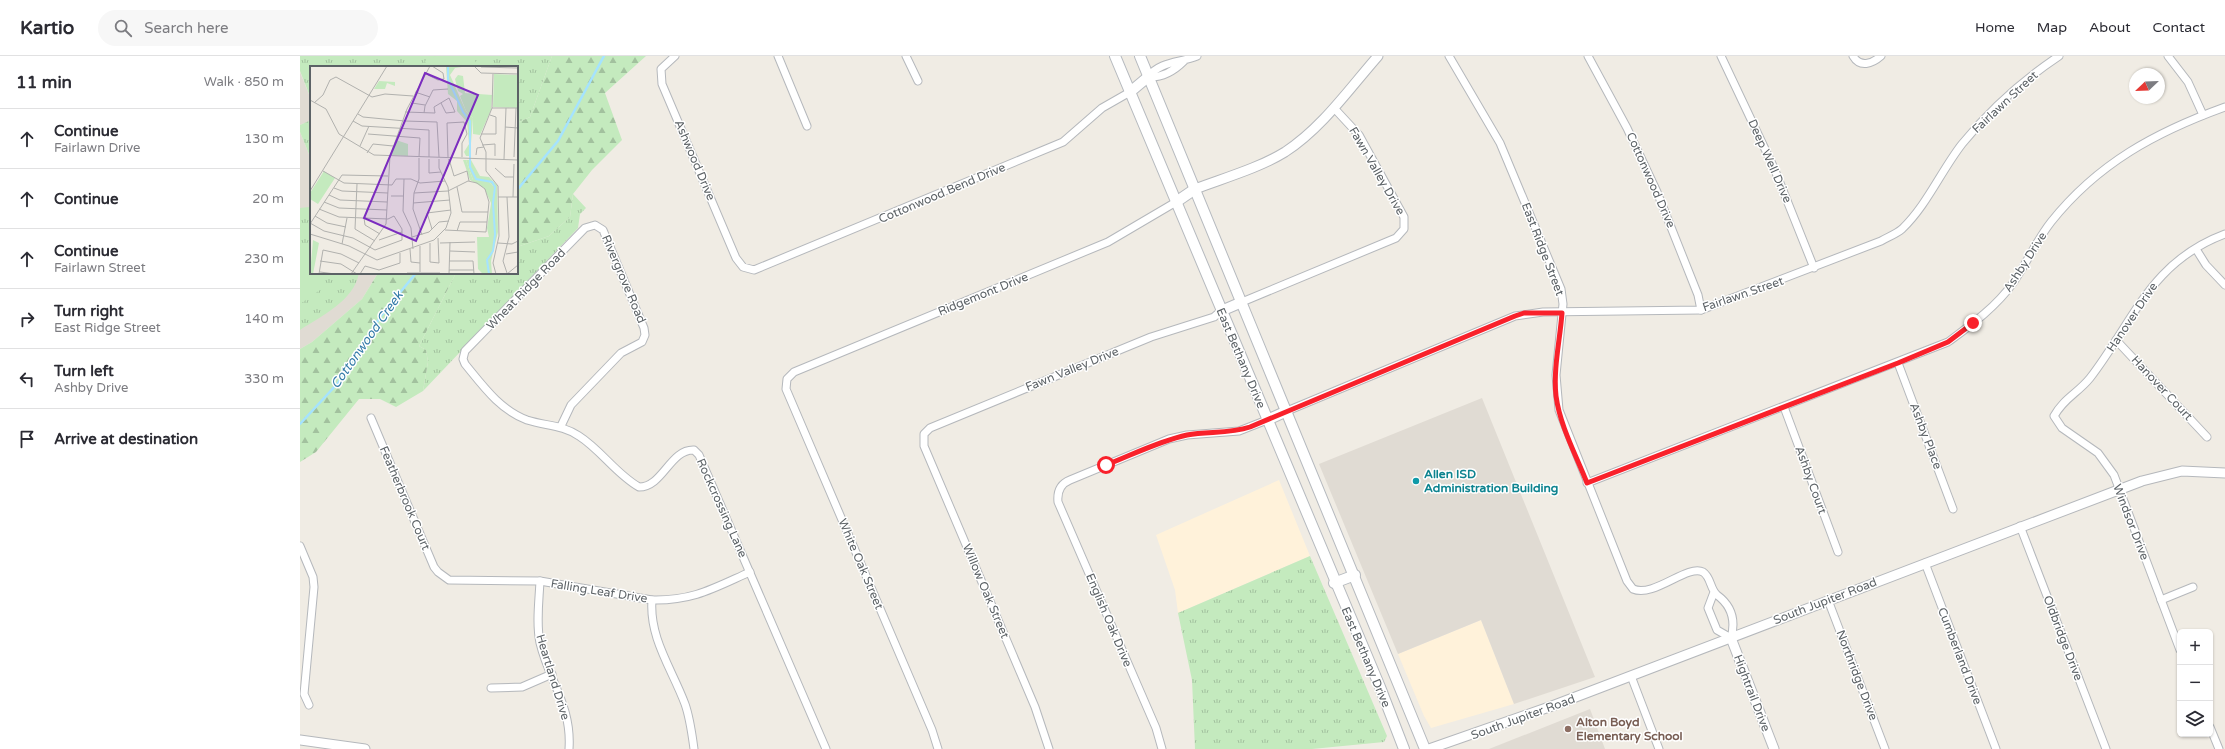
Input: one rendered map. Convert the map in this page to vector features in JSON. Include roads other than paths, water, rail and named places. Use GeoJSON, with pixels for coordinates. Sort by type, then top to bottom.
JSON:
{"type":"FeatureCollection","features":[{"type":"Feature","properties":{"kind":"main road","name":"East Bethany Drive"},"geometry":{"type":"LineString","coordinates":[[1116,56],[1334,583],[1380,687],[1404,749]]}},
{"type":"Feature","properties":{"kind":"main road","name":"East Bethany Drive"},"geometry":{"type":"LineString","coordinates":[[1140,56],[1425,749]]}},
{"type":"Feature","properties":{"kind":"main road"},"geometry":{"type":"LineString","coordinates":[[1130,92],[1148,77]]}},
{"type":"Feature","properties":{"kind":"main road"},"geometry":{"type":"LineString","coordinates":[[1176,202],[1195,190]]}},
{"type":"Feature","properties":{"kind":"main road"},"geometry":{"type":"LineString","coordinates":[[1221,311],[1242,302]]}},
{"type":"Feature","properties":{"kind":"main road"},"geometry":{"type":"LineString","coordinates":[[1267,420],[1287,411]]}},
{"type":"Feature","properties":{"kind":"main road"},"geometry":{"type":"LineString","coordinates":[[1334,583],[1354,574]]}},
{"type":"Feature","properties":{"kind":"street","name":"Ashwood Drive"},"geometry":{"type":"LineString","coordinates":[[675,56],[663,65],[660,79],[736,258],[743,267]]}},
{"type":"Feature","properties":{"kind":"street"},"geometry":{"type":"LineString","coordinates":[[778,56],[807,126]]}},
{"type":"Feature","properties":{"kind":"street"},"geometry":{"type":"LineString","coordinates":[[906,56],[918,81]]}},
{"type":"Feature","properties":{"kind":"street"},"geometry":{"type":"LineString","coordinates":[[1148,77],[1154,70],[1171,62],[1184,61],[1197,56]]}},
{"type":"Feature","properties":{"kind":"street"},"geometry":{"type":"LineString","coordinates":[[1195,190],[1286,152],[1298,143],[1334,108],[1378,56]]}},
{"type":"Feature","properties":{"kind":"street","name":"East Ridge Street"},"geometry":{"type":"LineString","coordinates":[[1449,56],[1486,118],[1508,159],[1558,282],[1562,296],[1562,313],[1556,375],[1556,395],[1564,427],[1627,582],[1633,589]]}},
{"type":"Feature","properties":{"kind":"street","name":"Cottonwood Drive"},"geometry":{"type":"LineString","coordinates":[[1588,56],[1627,128],[1657,192],[1698,295],[1701,310]]}},
{"type":"Feature","properties":{"kind":"street","name":"Deep Well Drive"},"geometry":{"type":"LineString","coordinates":[[1721,56],[1774,168],[1814,268]]}},
{"type":"Feature","properties":{"kind":"street"},"geometry":{"type":"LineString","coordinates":[[1853,56],[1859,62],[1872,63],[1881,56]]}},
{"type":"Feature","properties":{"kind":"street","name":"Fairlawn Street"},"geometry":{"type":"LineString","coordinates":[[1287,411],[1524,313],[1701,310],[1814,268],[1881,241],[1901,229],[1920,207],[1957,152],[1974,130],[2012,93],[2059,56]]}},
{"type":"Feature","properties":{"kind":"street"},"geometry":{"type":"LineString","coordinates":[[2168,56],[2188,82],[2203,115]]}},
{"type":"Feature","properties":{"kind":"street","name":"Cottonwood Bend Drive"},"geometry":{"type":"LineString","coordinates":[[743,267],[754,270],[760,268],[1057,144],[1079,129],[1102,108],[1130,92]]}},
{"type":"Feature","properties":{"kind":"street","name":"Ashby Drive"},"geometry":{"type":"LineString","coordinates":[[1587,483],[1898,363],[1948,342],[1989,310],[2012,285],[2034,247],[2052,222],[2076,194],[2105,168],[2152,137],[2225,106]]}},
{"type":"Feature","properties":{"kind":"street","name":"Fawn Valley Drive"},"geometry":{"type":"LineString","coordinates":[[1242,302],[1396,238],[1404,229],[1404,217],[1359,135],[1334,108]]}},
{"type":"Feature","properties":{"kind":"street","name":"Ridgemont Drive"},"geometry":{"type":"LineString","coordinates":[[788,379],[794,372],[1108,242],[1176,202]]}},
{"type":"Feature","properties":{"kind":"street","name":"Rivergrove Road"},"geometry":{"type":"LineString","coordinates":[[561,426],[571,405],[621,353],[644,339],[644,328],[621,272],[603,230],[595,224]]}},
{"type":"Feature","properties":{"kind":"street","name":"Wheat Ridge Road"},"geometry":{"type":"LineString","coordinates":[[463,359],[465,351],[585,228],[595,224]]}},
{"type":"Feature","properties":{"kind":"street","name":"Hanover Drive"},"geometry":{"type":"LineString","coordinates":[[2054,416],[2061,404],[2088,380],[2116,340],[2139,302],[2164,271],[2196,249],[2225,234]]}},
{"type":"Feature","properties":{"kind":"street"},"geometry":{"type":"LineString","coordinates":[[2196,249],[2206,265],[2225,285]]}},
{"type":"Feature","properties":{"kind":"street","name":"Fawn Valley Drive"},"geometry":{"type":"LineString","coordinates":[[924,434],[930,428],[1078,366],[1151,337],[1205,320],[1221,311]]}},
{"type":"Feature","properties":{"kind":"street","name":"Hanover Court"},"geometry":{"type":"LineString","coordinates":[[2116,340],[2207,437]]}},
{"type":"Feature","properties":{"kind":"street","name":"Rockcrossing Lane"},"geometry":{"type":"LineString","coordinates":[[463,359],[465,364],[495,400],[506,409],[528,420],[561,426],[590,444],[639,487],[650,486],[683,452],[694,450],[699,455],[826,749]]}},
{"type":"Feature","properties":{"kind":"street","name":"Ashby Place"},"geometry":{"type":"LineString","coordinates":[[1898,363],[1953,509]]}},
{"type":"Feature","properties":{"kind":"street","name":"White Oak Street"},"geometry":{"type":"LineString","coordinates":[[788,379],[786,389],[932,730],[938,749]]}},
{"type":"Feature","properties":{"kind":"street","name":"Ashby Court"},"geometry":{"type":"LineString","coordinates":[[1784,407],[1838,552]]}},
{"type":"Feature","properties":{"kind":"street","name":"Windsor Drive"},"geometry":{"type":"LineString","coordinates":[[2054,416],[2062,428],[2098,453],[2108,465],[2177,642]]}},
{"type":"Feature","properties":{"kind":"street","name":"Featherbrook Court"},"geometry":{"type":"LineString","coordinates":[[371,418],[434,566],[443,577]]}},
{"type":"Feature","properties":{"kind":"street","name":"English Oak Drive"},"geometry":{"type":"LineString","coordinates":[[1162,749],[1156,728],[1058,502],[1058,491],[1065,482],[1170,440],[1187,435],[1239,431],[1267,420]]}},
{"type":"Feature","properties":{"kind":"street","name":"Willow Oak Street"},"geometry":{"type":"LineString","coordinates":[[924,434],[924,446],[1032,700],[1049,749]]}},
{"type":"Feature","properties":{"kind":"street","name":"South Jupiter Road"},"geometry":{"type":"LineString","coordinates":[[1429,749],[1494,728],[2020,526],[2161,475],[2182,471],[2225,473]]}},
{"type":"Feature","properties":{"kind":"street","name":"Oldbridge Drive"},"geometry":{"type":"LineString","coordinates":[[2020,526],[2106,749]]}},
{"type":"Feature","properties":{"kind":"street"},"geometry":{"type":"LineString","coordinates":[[300,546],[311,572],[314,586],[304,694],[309,705]]}},
{"type":"Feature","properties":{"kind":"street","name":"Cumberland Drive"},"geometry":{"type":"LineString","coordinates":[[1925,563],[1996,749]]}},
{"type":"Feature","properties":{"kind":"street","name":"Hightrail Drive"},"geometry":{"type":"LineString","coordinates":[[1633,589],[1644,591],[1696,570],[1706,575],[1714,592],[1726,601],[1734,624],[1731,638],[1774,749]]}},
{"type":"Feature","properties":{"kind":"street","name":"Falling Leaf Drive"},"geometry":{"type":"LineString","coordinates":[[443,577],[456,581],[540,581],[652,600],[688,598],[750,572]]}},
{"type":"Feature","properties":{"kind":"street","name":"Heartland Drive"},"geometry":{"type":"LineString","coordinates":[[540,581],[538,608],[540,642],[565,708],[569,749]]}},
{"type":"Feature","properties":{"kind":"street"},"geometry":{"type":"LineString","coordinates":[[2161,600],[2193,587]]}},
{"type":"Feature","properties":{"kind":"street"},"geometry":{"type":"LineString","coordinates":[[1714,592],[1708,608],[1717,630],[1731,638]]}},
{"type":"Feature","properties":{"kind":"street"},"geometry":{"type":"LineString","coordinates":[[652,600],[652,622],[657,640],[685,704],[694,749]]}},
{"type":"Feature","properties":{"kind":"street","name":"Northridge Drive"},"geometry":{"type":"LineString","coordinates":[[1828,600],[1885,749]]}},
{"type":"Feature","properties":{"kind":"street"},"geometry":{"type":"LineString","coordinates":[[491,688],[522,687],[552,674]]}},
{"type":"Feature","properties":{"kind":"street"},"geometry":{"type":"LineString","coordinates":[[1631,676],[1659,749]]}},
{"type":"Feature","properties":{"kind":"street"},"geometry":{"type":"LineString","coordinates":[[2213,734],[2218,747],[2225,742]]}},
{"type":"Feature","properties":{"kind":"street"},"geometry":{"type":"LineString","coordinates":[[300,740],[365,749]]}},
{"type":"Feature","properties":{"kind":"waterway","name":"Cottonwood Creek"},"geometry":{"type":"LineString","coordinates":[[518,189],[558,141],[604,56]]}},
{"type":"Feature","properties":{"kind":"waterway","name":"Cottonwood Creek"},"geometry":{"type":"LineString","coordinates":[[300,424],[338,383],[381,316],[415,274]]}},
{"type":"Feature","properties":{"kind":"place","name":"Allen ISD Administration Building"},"geometry":{"type":"Point","coordinates":[1416,481]}},
{"type":"Feature","properties":{"kind":"place","name":"Alton Boyd Elementary School"},"geometry":{"type":"Point","coordinates":[1568,729]}}]}
